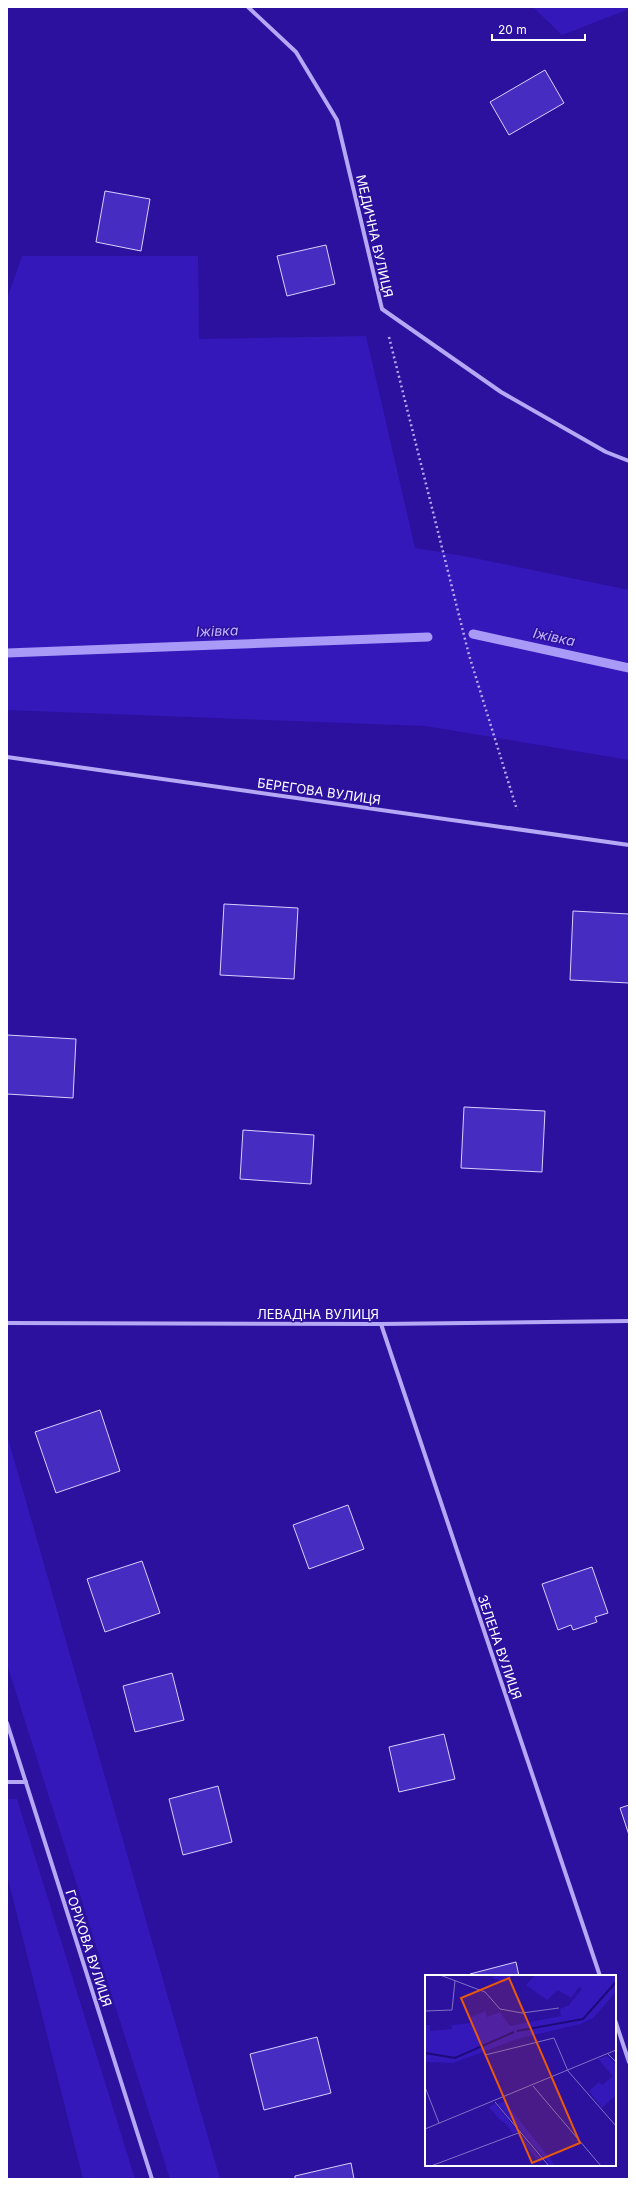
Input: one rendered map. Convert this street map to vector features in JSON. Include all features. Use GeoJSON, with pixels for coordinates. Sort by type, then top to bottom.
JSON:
{"type":"FeatureCollection","features":[{"type":"Feature","properties":{"kind":"street","name":"МЕДИЧНА ВУЛИЦЯ"},"geometry":{"type":"LineString","coordinates":[[248,7],[296,52],[337,120],[382,309],[501,392],[606,452],[629,461]]}},
{"type":"Feature","properties":{"kind":"street","name":"БЕРЕГОВА ВУЛИЦЯ"},"geometry":{"type":"LineString","coordinates":[[7,757],[629,845]]}},
{"type":"Feature","properties":{"kind":"street","name":"ЛЕВАДНА ВУЛИЦЯ"},"geometry":{"type":"LineString","coordinates":[[7,1324],[381,1324],[629,1321]]}},
{"type":"Feature","properties":{"kind":"street","name":"ЗЕЛЕНА ВУЛИЦЯ"},"geometry":{"type":"LineString","coordinates":[[381,1324],[600,1975]]}},
{"type":"Feature","properties":{"kind":"street","name":"ГОРІХОВА ВУЛИЦЯ"},"geometry":{"type":"LineString","coordinates":[[7,1723],[152,2179]]}},
{"type":"Feature","properties":{"kind":"street"},"geometry":{"type":"LineString","coordinates":[[7,1782],[26,1782]]}},
{"type":"Feature","properties":{"kind":"street"},"geometry":{"type":"LineString","coordinates":[[616,2023],[629,2062]]}},
{"type":"Feature","properties":{"kind":"path"},"geometry":{"type":"LineString","coordinates":[[382,309],[469,656],[523,830]]}},
{"type":"Feature","properties":{"kind":"shaded area"},"geometry":{"type":"Polygon","coordinates":[[[533,7],[629,7],[629,9],[562,35],[533,7]]]}},
{"type":"Feature","properties":{"kind":"shaded area"},"geometry":{"type":"Polygon","coordinates":[[[22,256],[198,256],[199,339],[366,336],[415,548],[469,557],[629,590],[629,760],[426,726],[7,710],[7,299],[22,256]]]}},
{"type":"Feature","properties":{"kind":"shaded area"},"geometry":{"type":"Polygon","coordinates":[[[7,1435],[220,2179],[170,2179],[7,1664],[7,1435]]]}},
{"type":"Feature","properties":{"kind":"shaded area"},"geometry":{"type":"Polygon","coordinates":[[[7,1799],[17,1799],[135,2179],[83,2179],[7,1875],[7,1799]]]}},
{"type":"Feature","properties":{"kind":"building"},"geometry":{"type":"Polygon","coordinates":[[[545,70],[564,103],[509,135],[490,102],[545,70]]]}},
{"type":"Feature","properties":{"kind":"building"},"geometry":{"type":"Polygon","coordinates":[[[105,191],[150,199],[141,251],[96,242],[105,191]]]}},
{"type":"Feature","properties":{"kind":"building"},"geometry":{"type":"Polygon","coordinates":[[[326,245],[335,284],[287,296],[277,256],[326,245]]]}},
{"type":"Feature","properties":{"kind":"building"},"geometry":{"type":"Polygon","coordinates":[[[224,904],[298,908],[294,979],[220,975],[224,904]]]}},
{"type":"Feature","properties":{"kind":"building"},"geometry":{"type":"Polygon","coordinates":[[[573,911],[629,914],[629,983],[570,980],[573,911]]]}},
{"type":"Feature","properties":{"kind":"building"},"geometry":{"type":"Polygon","coordinates":[[[7,1035],[76,1039],[73,1098],[7,1094],[7,1035]]]}},
{"type":"Feature","properties":{"kind":"building"},"geometry":{"type":"Polygon","coordinates":[[[464,1107],[545,1111],[542,1172],[461,1168],[464,1107]]]}},
{"type":"Feature","properties":{"kind":"building"},"geometry":{"type":"Polygon","coordinates":[[[243,1130],[314,1135],[311,1184],[240,1179],[243,1130]]]}},
{"type":"Feature","properties":{"kind":"building"},"geometry":{"type":"Polygon","coordinates":[[[100,1410],[120,1471],[56,1493],[35,1432],[100,1410]]]}},
{"type":"Feature","properties":{"kind":"building"},"geometry":{"type":"Polygon","coordinates":[[[348,1505],[364,1549],[309,1569],[293,1525],[348,1505]]]}},
{"type":"Feature","properties":{"kind":"building"},"geometry":{"type":"Polygon","coordinates":[[[142,1561],[160,1613],[105,1632],[87,1579],[142,1561]]]}},
{"type":"Feature","properties":{"kind":"building"},"geometry":{"type":"Polygon","coordinates":[[[592,1567],[608,1613],[595,1617],[597,1622],[573,1630],[571,1625],[558,1630],[542,1584],[592,1567]]]}},
{"type":"Feature","properties":{"kind":"building"},"geometry":{"type":"Polygon","coordinates":[[[172,1673],[184,1720],[135,1732],[123,1686],[172,1673]]]}},
{"type":"Feature","properties":{"kind":"building"},"geometry":{"type":"Polygon","coordinates":[[[444,1734],[455,1779],[399,1792],[389,1747],[444,1734]]]}},
{"type":"Feature","properties":{"kind":"building"},"geometry":{"type":"Polygon","coordinates":[[[218,1786],[232,1842],[183,1855],[169,1799],[218,1786]]]}},
{"type":"Feature","properties":{"kind":"building"},"geometry":{"type":"Polygon","coordinates":[[[629,1805],[629,1835],[620,1808],[629,1805]]]}},
{"type":"Feature","properties":{"kind":"building"},"geometry":{"type":"Polygon","coordinates":[[[516,1962],[519,1975],[470,1975],[516,1962]]]}},
{"type":"Feature","properties":{"kind":"building"},"geometry":{"type":"Polygon","coordinates":[[[317,2037],[331,2093],[264,2110],[250,2054],[317,2037]]]}},
{"type":"Feature","properties":{"kind":"building"},"geometry":{"type":"Polygon","coordinates":[[[351,2163],[354,2179],[295,2179],[295,2176],[351,2163]]]}},
{"type":"Feature","properties":{"kind":"waterway","name":"Іжівка"},"geometry":{"type":"LineString","coordinates":[[473,634],[629,668]]}},
{"type":"Feature","properties":{"kind":"waterway","name":"Іжівка"},"geometry":{"type":"LineString","coordinates":[[7,653],[428,637]]}}]}
